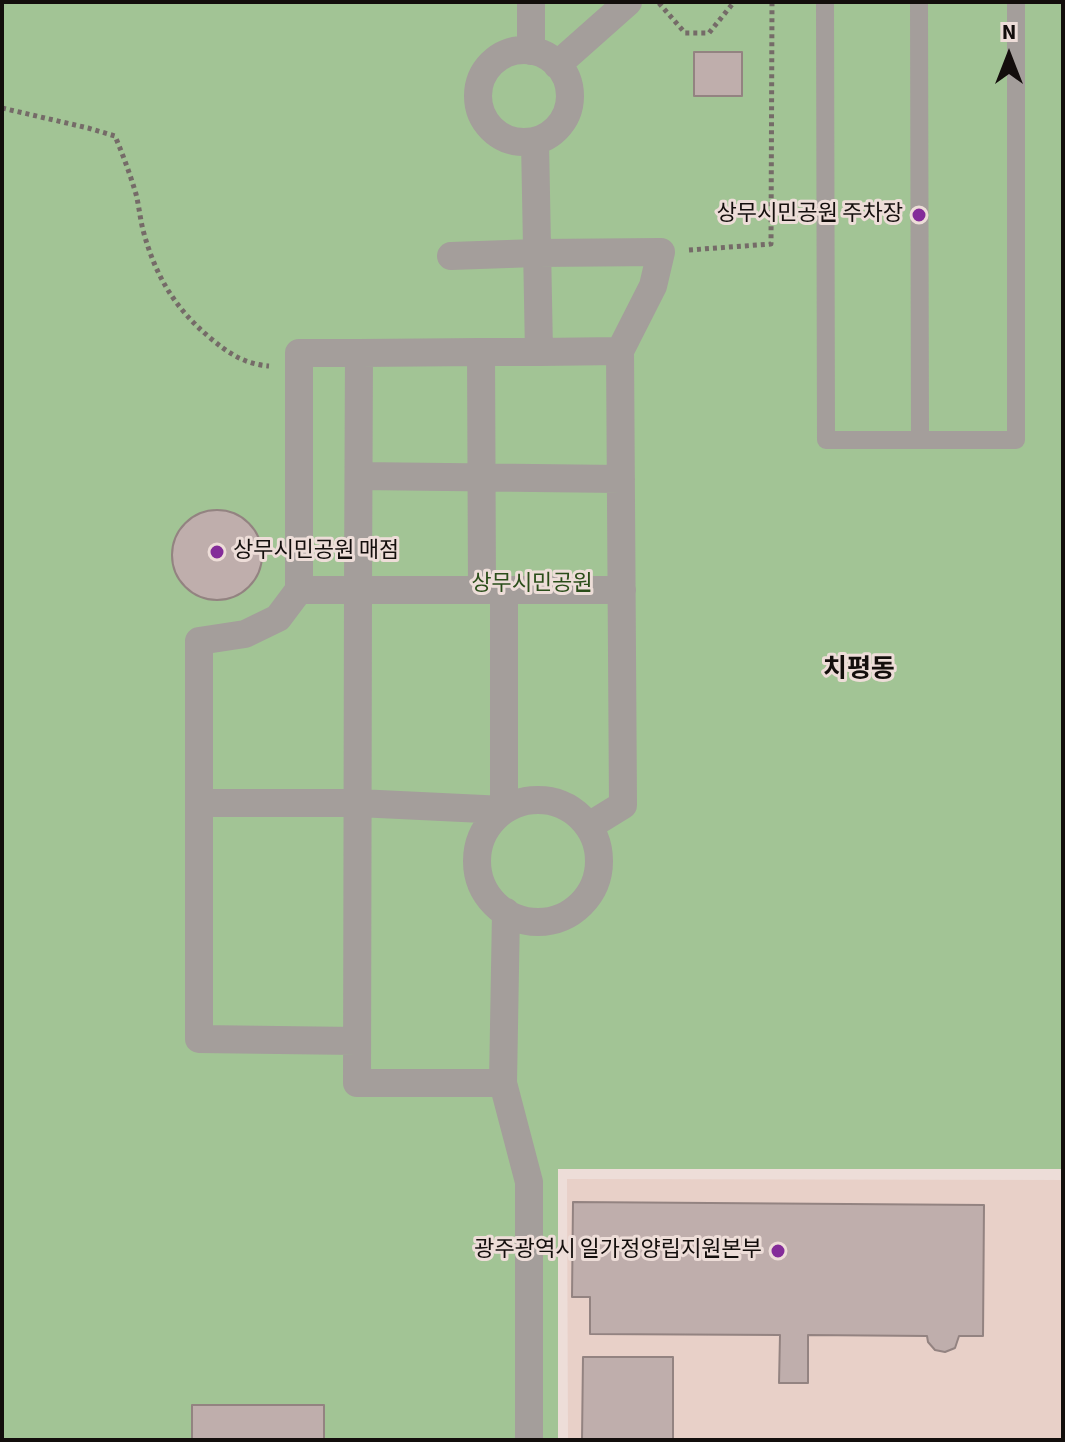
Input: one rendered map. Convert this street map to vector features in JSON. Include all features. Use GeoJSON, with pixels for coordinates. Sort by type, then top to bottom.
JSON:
{"type":"FeatureCollection","features":[{"type":"Feature","properties":{"kind":"street"},"geometry":{"type":"LineString","coordinates":[[531,2],[531,51]]}},
{"type":"Feature","properties":{"kind":"street"},"geometry":{"type":"LineString","coordinates":[[557,65],[628,2]]}},
{"type":"Feature","properties":{"kind":"street"},"geometry":{"type":"LineString","coordinates":[[516,51],[531,51],[557,65],[566,78],[570,93],[568,109],[561,123],[549,134],[535,141],[519,142],[504,138],[483,118],[478,104],[478,90],[482,76],[491,64],[516,51]]}},
{"type":"Feature","properties":{"kind":"street"},"geometry":{"type":"LineString","coordinates":[[535,141],[539,352]]}},
{"type":"Feature","properties":{"kind":"street"},"geometry":{"type":"LineString","coordinates":[[451,256],[661,252],[653,286],[620,351],[623,805],[589,826]]}},
{"type":"Feature","properties":{"kind":"street"},"geometry":{"type":"LineString","coordinates":[[357,1041],[199,1039],[199,641],[245,634],[278,618],[299,590],[299,353],[620,351]]}},
{"type":"Feature","properties":{"kind":"street"},"geometry":{"type":"LineString","coordinates":[[481,352],[481,477],[493,590],[504,810]]}},
{"type":"Feature","properties":{"kind":"street"},"geometry":{"type":"LineString","coordinates":[[359,353],[357,1083],[503,1083]]}},
{"type":"Feature","properties":{"kind":"street"},"geometry":{"type":"LineString","coordinates":[[359,476],[621,479]]}},
{"type":"Feature","properties":{"kind":"street"},"geometry":{"type":"LineString","coordinates":[[299,590],[622,590]]}},
{"type":"Feature","properties":{"kind":"street"},"geometry":{"type":"LineString","coordinates":[[540,799],[559,803],[576,812],[589,826],[597,845],[599,866],[594,886],[582,903],[566,915],[546,921],[525,920],[506,912],[490,898],[480,880],[477,859],[481,840],[490,824],[504,810],[521,802],[540,799]]}},
{"type":"Feature","properties":{"kind":"street"},"geometry":{"type":"LineString","coordinates":[[199,803],[358,803],[504,810]]}},
{"type":"Feature","properties":{"kind":"street"},"geometry":{"type":"LineString","coordinates":[[506,912],[503,1083],[529,1182],[529,1440]]}},
{"type":"Feature","properties":{"kind":"lane"},"geometry":{"type":"LineString","coordinates":[[825,2],[826,440],[1016,440],[1016,2]]}},
{"type":"Feature","properties":{"kind":"lane"},"geometry":{"type":"LineString","coordinates":[[919,2],[920,440]]}},
{"type":"Feature","properties":{"kind":"path"},"geometry":{"type":"LineString","coordinates":[[658,2],[685,33],[709,33],[734,2]]}},
{"type":"Feature","properties":{"kind":"path"},"geometry":{"type":"LineString","coordinates":[[661,252],[771,244],[772,2]]}},
{"type":"Feature","properties":{"kind":"path"},"geometry":{"type":"LineString","coordinates":[[2,108],[115,136],[137,197],[151,257],[181,311],[225,350],[250,364],[299,368]]}},
{"type":"Feature","properties":{"kind":"shaded area","name":"광주광역시 일가정양립지원본부"},"geometry":{"type":"Polygon","coordinates":[[[567,1179],[1063,1180],[1063,1440],[568,1440],[567,1179]]]}},
{"type":"Feature","properties":{"kind":"green space","name":"상무시민공원"},"geometry":{"type":"Polygon","coordinates":[[[2,2],[1063,2],[1063,1169],[558,1169],[558,1440],[2,1440],[2,2]]]}},
{"type":"Feature","properties":{"kind":"building"},"geometry":{"type":"Polygon","coordinates":[[[694,52],[742,52],[742,96],[694,96],[694,52]]]}},
{"type":"Feature","properties":{"kind":"building","name":"상무시민공원 매점"},"geometry":{"type":"Polygon","coordinates":[[[217,510],[234,514],[249,523],[258,538],[262,555],[258,572],[249,587],[234,596],[217,600],[200,596],[185,587],[176,572],[172,555],[176,538],[185,523],[200,514],[217,510]]]}},
{"type":"Feature","properties":{"kind":"building","name":"광주광역시 일가정양립지원본부"},"geometry":{"type":"Polygon","coordinates":[[[573,1202],[984,1205],[983,1336],[959,1336],[955,1348],[945,1352],[935,1350],[927,1336],[808,1335],[808,1383],[779,1383],[780,1335],[590,1334],[590,1297],[572,1297],[573,1202]]]}},
{"type":"Feature","properties":{"kind":"building"},"geometry":{"type":"Polygon","coordinates":[[[583,1357],[673,1357],[673,1440],[582,1440],[583,1357]]]}},
{"type":"Feature","properties":{"kind":"building"},"geometry":{"type":"Polygon","coordinates":[[[192,1405],[324,1405],[324,1440],[192,1440],[192,1405]]]}},
{"type":"Feature","properties":{"kind":"place","name":"상무시민공원 주차장"},"geometry":{"type":"Point","coordinates":[919,215]}},
{"type":"Feature","properties":{"kind":"place","name":"상무시민공원 매점"},"geometry":{"type":"Point","coordinates":[217,552]}},
{"type":"Feature","properties":{"kind":"place","name":"광주광역시 일가정양립지원본부"},"geometry":{"type":"Point","coordinates":[778,1251]}},
{"type":"Feature","properties":{"kind":"district","name":"치평동"},"geometry":{"type":"Point","coordinates":[859,671]}}]}
